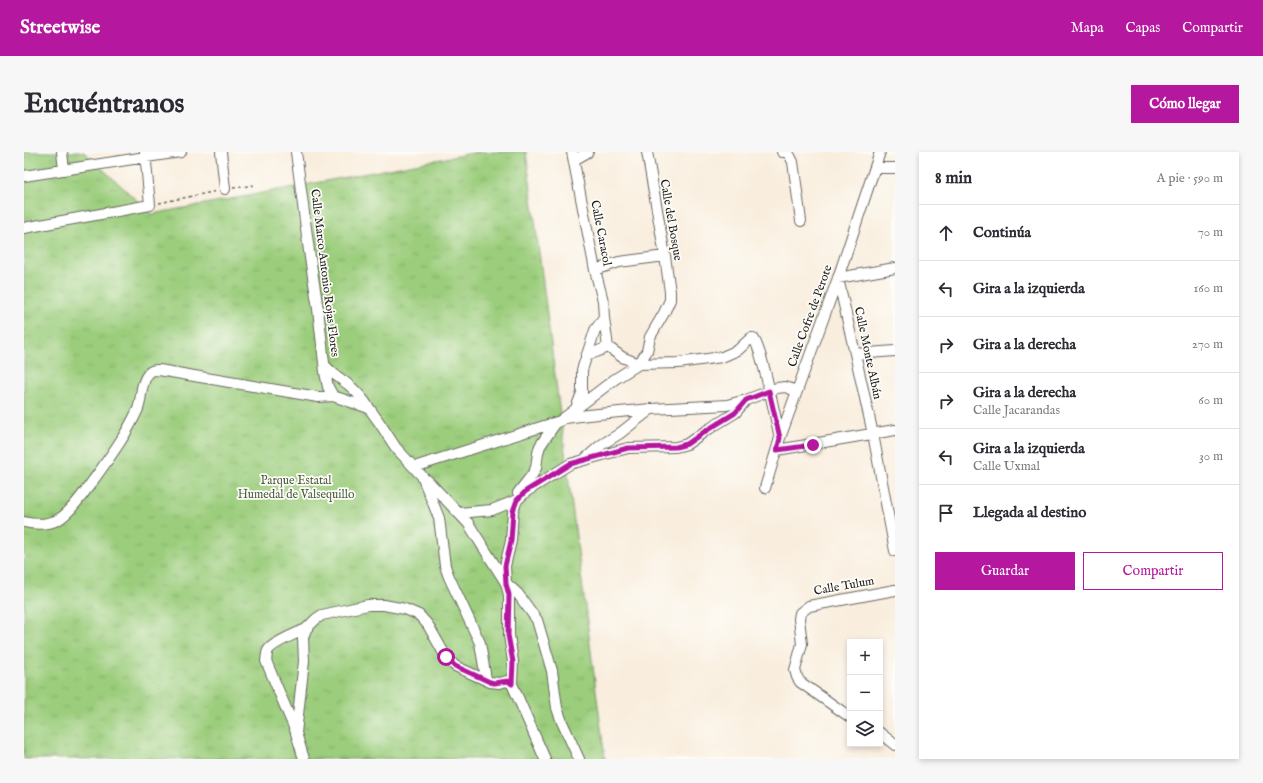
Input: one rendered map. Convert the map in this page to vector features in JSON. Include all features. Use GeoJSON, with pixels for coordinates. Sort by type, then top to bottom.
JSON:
{"type":"FeatureCollection","features":[{"type":"Feature","properties":{"kind":"street"},"geometry":{"type":"LineString","coordinates":[[62,152],[64,170]]}},
{"type":"Feature","properties":{"kind":"street"},"geometry":{"type":"LineString","coordinates":[[24,176],[64,170],[145,154],[182,152]]}},
{"type":"Feature","properties":{"kind":"street"},"geometry":{"type":"LineString","coordinates":[[221,152],[225,189]]}},
{"type":"Feature","properties":{"kind":"street","name":"Calle Marco Antonio Rojas Flores"},"geometry":{"type":"LineString","coordinates":[[296,152],[324,364],[328,387],[334,396]]}},
{"type":"Feature","properties":{"kind":"street"},"geometry":{"type":"LineString","coordinates":[[573,156],[588,152]]}},
{"type":"Feature","properties":{"kind":"street","name":"Calle del Bosque"},"geometry":{"type":"LineString","coordinates":[[639,364],[647,351],[650,337],[670,300],[665,256],[647,152]]}},
{"type":"Feature","properties":{"kind":"street"},"geometry":{"type":"LineString","coordinates":[[782,152],[787,152],[792,162],[801,221]]}},
{"type":"Feature","properties":{"kind":"street","name":"Calle Cofre de Perote"},"geometry":{"type":"LineString","coordinates":[[765,488],[780,438],[838,278],[880,152]]}},
{"type":"Feature","properties":{"kind":"street"},"geometry":{"type":"LineString","coordinates":[[24,228],[150,205],[145,154]]}},
{"type":"Feature","properties":{"kind":"street","name":"Calle Caracol"},"geometry":{"type":"LineString","coordinates":[[573,156],[595,270],[603,301],[608,347]]}},
{"type":"Feature","properties":{"kind":"street"},"geometry":{"type":"LineString","coordinates":[[875,168],[895,168]]}},
{"type":"Feature","properties":{"kind":"street"},"geometry":{"type":"LineString","coordinates":[[595,270],[619,262],[665,256]]}},
{"type":"Feature","properties":{"kind":"street"},"geometry":{"type":"LineString","coordinates":[[838,278],[895,268]]}},
{"type":"Feature","properties":{"kind":"street","name":"Calle Monte Albán"},"geometry":{"type":"LineString","coordinates":[[838,278],[891,513],[895,551]]}},
{"type":"Feature","properties":{"kind":"street"},"geometry":{"type":"LineString","coordinates":[[575,410],[582,392],[582,370],[586,356],[595,330],[604,318]]}},
{"type":"Feature","properties":{"kind":"street"},"geometry":{"type":"LineString","coordinates":[[586,356],[608,347],[622,357],[639,364],[678,363],[722,357],[738,350],[751,338],[754,338],[761,355],[780,438]]}},
{"type":"Feature","properties":{"kind":"street"},"geometry":{"type":"LineString","coordinates":[[855,354],[895,351]]}},
{"type":"Feature","properties":{"kind":"street"},"geometry":{"type":"LineString","coordinates":[[324,364],[328,370],[360,395],[393,445],[468,522],[506,584],[518,594],[537,620],[552,671],[557,708],[579,759]]}},
{"type":"Feature","properties":{"kind":"street"},"geometry":{"type":"LineString","coordinates":[[414,467],[522,432],[555,424],[615,379],[639,364]]}},
{"type":"Feature","properties":{"kind":"street"},"geometry":{"type":"LineString","coordinates":[[24,522],[31,524],[46,524],[62,518],[79,499],[121,442],[138,408],[143,383],[152,370],[318,397],[334,396],[368,408]]}},
{"type":"Feature","properties":{"kind":"street"},"geometry":{"type":"LineString","coordinates":[[564,418],[651,409],[727,405],[746,400],[777,388],[784,387],[797,391]]}},
{"type":"Feature","properties":{"kind":"street"},"geometry":{"type":"LineString","coordinates":[[459,513],[485,512],[513,502],[526,491],[570,464],[628,448],[676,447],[687,444],[735,413],[746,400]]}},
{"type":"Feature","properties":{"kind":"street"},"geometry":{"type":"LineString","coordinates":[[583,461],[601,445],[620,434],[651,409]]}},
{"type":"Feature","properties":{"kind":"street"},"geometry":{"type":"LineString","coordinates":[[545,759],[512,684],[513,662],[508,635],[509,595],[506,584],[505,566],[511,541],[513,502],[536,468],[540,446],[555,424]]}},
{"type":"Feature","properties":{"kind":"street"},"geometry":{"type":"LineString","coordinates":[[777,450],[895,430]]}},
{"type":"Feature","properties":{"kind":"street"},"geometry":{"type":"LineString","coordinates":[[422,476],[439,518],[447,572],[480,643],[486,679]]}},
{"type":"Feature","properties":{"kind":"street","name":"Calle Tulum"},"geometry":{"type":"LineString","coordinates":[[847,715],[800,682],[797,677],[795,670],[802,644],[799,620],[800,613],[809,606],[895,590]]}},
{"type":"Feature","properties":{"kind":"street"},"geometry":{"type":"LineString","coordinates":[[304,759],[296,733],[266,661],[269,649],[306,629],[322,615],[368,605],[384,605],[405,609],[419,615],[428,625],[446,657],[455,666],[494,683],[508,681],[512,684]]}},
{"type":"Feature","properties":{"kind":"street"},"geometry":{"type":"LineString","coordinates":[[296,733],[304,661],[303,638],[306,629]]}},
{"type":"Feature","properties":{"kind":"path"},"geometry":{"type":"LineString","coordinates":[[150,205],[225,189],[255,185]]}},
{"type":"Feature","properties":{"kind":"green space","name":"Parque Estatal Humedal de Valsequillo"},"geometry":{"type":"Polygon","coordinates":[[[24,152],[84,152],[152,214],[478,152],[526,152],[605,759],[24,759],[24,152]]]}},
{"type":"Feature","properties":{"kind":"route"},"geometry":{"type":"LineString","coordinates":[[446,657],[455,666],[470,674],[494,683],[508,681],[512,684],[513,662],[508,635],[509,595],[506,584],[505,566],[511,541],[513,511],[517,500],[526,491],[570,464],[628,448],[676,447],[687,444],[735,413],[746,400],[769,391],[780,438],[777,450],[813,445]]}}]}
